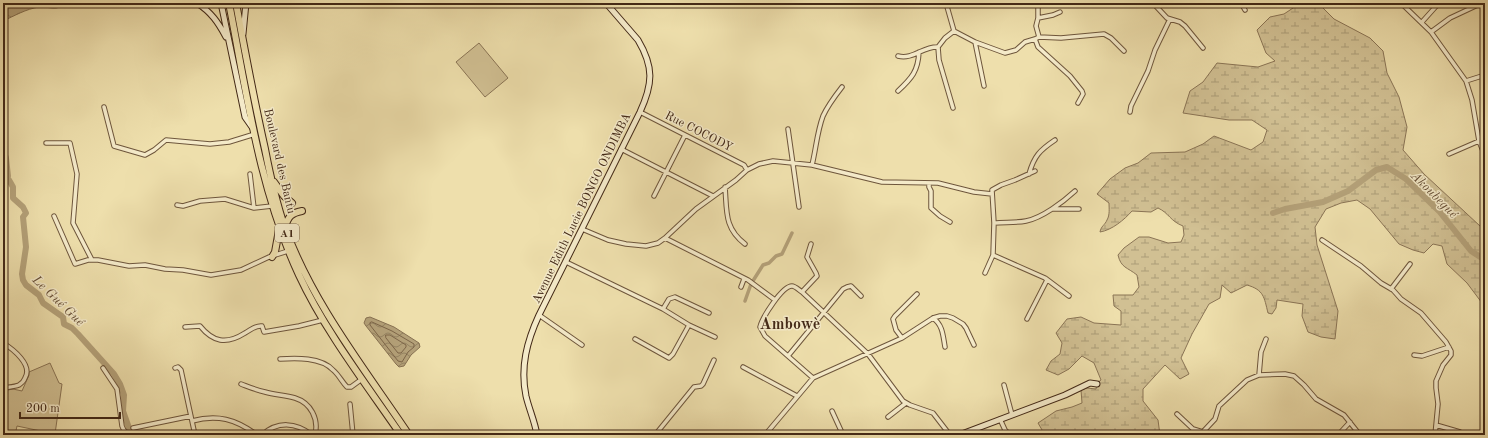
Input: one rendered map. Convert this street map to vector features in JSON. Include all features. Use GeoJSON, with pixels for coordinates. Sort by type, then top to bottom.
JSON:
{"type":"FeatureCollection","features":[{"type":"Feature","properties":{"kind":"highway","name":"Boulevard des Bantu"},"geometry":{"type":"LineString","coordinates":[[230,3],[254,131],[272,206],[325,311],[354,356],[409,435]]}},
{"type":"Feature","properties":{"kind":"highway","name":"Boulevard des Bantu"},"geometry":{"type":"LineString","coordinates":[[236,3],[288,251],[302,283],[324,320],[362,379],[401,435]]}},
{"type":"Feature","properties":{"kind":"highway"},"geometry":{"type":"LineString","coordinates":[[272,179],[284,196],[292,204]]}},
{"type":"Feature","properties":{"kind":"highway"},"geometry":{"type":"LineString","coordinates":[[272,256],[275,252],[282,228],[290,215],[302,212]]}},
{"type":"Feature","properties":{"kind":"main road"},"geometry":{"type":"LineString","coordinates":[[197,3],[208,10],[220,26],[228,41]]}},
{"type":"Feature","properties":{"kind":"main road"},"geometry":{"type":"LineString","coordinates":[[221,3],[245,117],[254,131]]}},
{"type":"Feature","properties":{"kind":"main road"},"geometry":{"type":"LineString","coordinates":[[243,39],[246,3]]}},
{"type":"Feature","properties":{"kind":"main road","name":"Avenue Edith Lucie BONGO ONDIMBA"},"geometry":{"type":"LineString","coordinates":[[536,435],[526,396],[524,369],[528,344],[539,315],[647,98],[650,84],[649,65],[646,55],[638,40],[606,3]]}},
{"type":"Feature","properties":{"kind":"main road"},"geometry":{"type":"LineString","coordinates":[[959,435],[1065,395],[1090,383],[1097,384]]}},
{"type":"Feature","properties":{"kind":"street"},"geometry":{"type":"LineString","coordinates":[[946,3],[954,31],[975,42],[1005,53],[1016,50],[1025,42],[1039,37],[1061,38],[1104,34],[1111,38],[1124,51]]}},
{"type":"Feature","properties":{"kind":"street"},"geometry":{"type":"LineString","coordinates":[[1038,3],[1038,18],[1036,26],[1039,37]]}},
{"type":"Feature","properties":{"kind":"street"},"geometry":{"type":"LineString","coordinates":[[1153,3],[1160,12],[1170,19],[1180,22],[1185,26],[1203,48]]}},
{"type":"Feature","properties":{"kind":"street"},"geometry":{"type":"LineString","coordinates":[[1241,3],[1245,10]]}},
{"type":"Feature","properties":{"kind":"street"},"geometry":{"type":"LineString","coordinates":[[1401,3],[1431,32],[1466,81],[1475,112],[1479,141],[1485,156]]}},
{"type":"Feature","properties":{"kind":"street"},"geometry":{"type":"LineString","coordinates":[[1422,22],[1439,3]]}},
{"type":"Feature","properties":{"kind":"street"},"geometry":{"type":"LineString","coordinates":[[1468,3],[1469,8]]}},
{"type":"Feature","properties":{"kind":"street"},"geometry":{"type":"LineString","coordinates":[[1431,32],[1450,18],[1482,3]]}},
{"type":"Feature","properties":{"kind":"street"},"geometry":{"type":"LineString","coordinates":[[1038,18],[1060,12]]}},
{"type":"Feature","properties":{"kind":"street"},"geometry":{"type":"LineString","coordinates":[[1130,112],[1130,106],[1148,71],[1155,50],[1170,19]]}},
{"type":"Feature","properties":{"kind":"street"},"geometry":{"type":"LineString","coordinates":[[953,108],[939,60],[938,48],[945,38],[954,31]]}},
{"type":"Feature","properties":{"kind":"street"},"geometry":{"type":"LineString","coordinates":[[1034,39],[1038,47],[1070,76],[1082,91],[1083,94],[1078,103]]}},
{"type":"Feature","properties":{"kind":"street"},"geometry":{"type":"LineString","coordinates":[[975,42],[984,86]]}},
{"type":"Feature","properties":{"kind":"street"},"geometry":{"type":"LineString","coordinates":[[898,56],[911,57],[932,47],[938,48]]}},
{"type":"Feature","properties":{"kind":"street"},"geometry":{"type":"LineString","coordinates":[[898,91],[913,75],[918,64],[919,52]]}},
{"type":"Feature","properties":{"kind":"street"},"geometry":{"type":"LineString","coordinates":[[1466,81],[1485,75]]}},
{"type":"Feature","properties":{"kind":"street"},"geometry":{"type":"LineString","coordinates":[[812,165],[824,115],[842,86]]}},
{"type":"Feature","properties":{"kind":"street"},"geometry":{"type":"LineString","coordinates":[[104,107],[114,146],[142,156],[150,153],[166,140],[210,144],[229,142],[254,131]]}},
{"type":"Feature","properties":{"kind":"street","name":"Rue COCODY"},"geometry":{"type":"LineString","coordinates":[[640,112],[744,165],[747,170]]}},
{"type":"Feature","properties":{"kind":"street"},"geometry":{"type":"LineString","coordinates":[[788,129],[799,208]]}},
{"type":"Feature","properties":{"kind":"street"},"geometry":{"type":"LineString","coordinates":[[654,196],[685,135]]}},
{"type":"Feature","properties":{"kind":"street"},"geometry":{"type":"LineString","coordinates":[[1029,174],[1032,162],[1037,154],[1041,149],[1055,140]]}},
{"type":"Feature","properties":{"kind":"street"},"geometry":{"type":"LineString","coordinates":[[1449,154],[1479,141]]}},
{"type":"Feature","properties":{"kind":"street"},"geometry":{"type":"LineString","coordinates":[[46,143],[70,143],[77,174],[73,223],[92,260]]}},
{"type":"Feature","properties":{"kind":"street"},"geometry":{"type":"LineString","coordinates":[[621,149],[713,196]]}},
{"type":"Feature","properties":{"kind":"street"},"geometry":{"type":"LineString","coordinates":[[582,229],[608,240],[632,245],[652,244],[665,238],[685,219],[747,170],[766,162],[792,162],[812,165],[882,182],[948,185],[974,192],[992,194]]}},
{"type":"Feature","properties":{"kind":"street"},"geometry":{"type":"LineString","coordinates":[[985,273],[993,255],[994,223],[992,190],[1035,171]]}},
{"type":"Feature","properties":{"kind":"street"},"geometry":{"type":"LineString","coordinates":[[250,174],[254,208]]}},
{"type":"Feature","properties":{"kind":"street"},"geometry":{"type":"LineString","coordinates":[[929,183],[931,191],[931,208],[950,222]]}},
{"type":"Feature","properties":{"kind":"street"},"geometry":{"type":"LineString","coordinates":[[725,187],[727,221],[732,232],[745,244]]}},
{"type":"Feature","properties":{"kind":"street"},"geometry":{"type":"LineString","coordinates":[[994,223],[1028,221],[1061,203],[1075,191]]}},
{"type":"Feature","properties":{"kind":"street"},"geometry":{"type":"LineString","coordinates":[[176,205],[183,206],[200,201],[225,199],[254,208],[272,206]]}},
{"type":"Feature","properties":{"kind":"street"},"geometry":{"type":"LineString","coordinates":[[1051,209],[1079,209]]}},
{"type":"Feature","properties":{"kind":"street"},"geometry":{"type":"LineString","coordinates":[[54,216],[76,264],[92,260],[119,263],[129,266],[149,266],[211,274],[237,271],[288,251]]}},
{"type":"Feature","properties":{"kind":"street"},"geometry":{"type":"LineString","coordinates":[[665,238],[748,280],[775,300]]}},
{"type":"Feature","properties":{"kind":"street"},"geometry":{"type":"LineString","coordinates":[[1322,240],[1361,266],[1381,283],[1391,289],[1430,323],[1449,347],[1451,355],[1443,365],[1436,381],[1438,404],[1435,435]]}},
{"type":"Feature","properties":{"kind":"street"},"geometry":{"type":"LineString","coordinates":[[802,292],[817,276],[807,257],[811,244]]}},
{"type":"Feature","properties":{"kind":"street"},"geometry":{"type":"LineString","coordinates":[[993,255],[1028,269],[1045,278],[1069,296]]}},
{"type":"Feature","properties":{"kind":"street"},"geometry":{"type":"LineString","coordinates":[[566,262],[663,309],[689,325],[714,337]]}},
{"type":"Feature","properties":{"kind":"street"},"geometry":{"type":"LineString","coordinates":[[1391,289],[1410,264]]}},
{"type":"Feature","properties":{"kind":"street"},"geometry":{"type":"LineString","coordinates":[[741,287],[744,279]]}},
{"type":"Feature","properties":{"kind":"street"},"geometry":{"type":"LineString","coordinates":[[1027,319],[1047,280]]}},
{"type":"Feature","properties":{"kind":"street"},"geometry":{"type":"LineString","coordinates":[[814,378],[765,336],[760,327],[762,318],[787,287],[794,286],[802,292],[868,354],[906,403],[933,413],[950,435]]}},
{"type":"Feature","properties":{"kind":"street"},"geometry":{"type":"LineString","coordinates":[[788,356],[847,287],[851,286],[861,296]]}},
{"type":"Feature","properties":{"kind":"street"},"geometry":{"type":"LineString","coordinates":[[902,338],[896,330],[893,320],[898,312],[917,294]]}},
{"type":"Feature","properties":{"kind":"street"},"geometry":{"type":"LineString","coordinates":[[663,309],[668,299],[675,297],[709,313]]}},
{"type":"Feature","properties":{"kind":"street"},"geometry":{"type":"LineString","coordinates":[[539,315],[582,345]]}},
{"type":"Feature","properties":{"kind":"street"},"geometry":{"type":"LineString","coordinates":[[765,435],[814,378],[902,338],[933,318],[948,316],[959,321],[966,328],[974,345]]}},
{"type":"Feature","properties":{"kind":"street"},"geometry":{"type":"LineString","coordinates":[[933,318],[937,321],[943,331],[945,347]]}},
{"type":"Feature","properties":{"kind":"street"},"geometry":{"type":"LineString","coordinates":[[186,327],[200,326],[209,336],[216,340],[225,341],[240,336],[253,327],[262,326],[264,332],[324,320]]}},
{"type":"Feature","properties":{"kind":"street"},"geometry":{"type":"LineString","coordinates":[[635,339],[669,358],[673,354],[689,325]]}},
{"type":"Feature","properties":{"kind":"street"},"geometry":{"type":"LineString","coordinates":[[1259,375],[1261,352],[1266,339]]}},
{"type":"Feature","properties":{"kind":"street"},"geometry":{"type":"LineString","coordinates":[[3,343],[24,362],[27,372],[22,383],[3,388]]}},
{"type":"Feature","properties":{"kind":"street"},"geometry":{"type":"LineString","coordinates":[[1414,355],[1422,356],[1449,347]]}},
{"type":"Feature","properties":{"kind":"street"},"geometry":{"type":"LineString","coordinates":[[280,359],[306,360],[326,365],[333,370],[347,387],[351,387],[362,379]]}},
{"type":"Feature","properties":{"kind":"street"},"geometry":{"type":"LineString","coordinates":[[655,435],[694,387],[702,386],[714,360]]}},
{"type":"Feature","properties":{"kind":"street"},"geometry":{"type":"LineString","coordinates":[[744,366],[797,396]]}},
{"type":"Feature","properties":{"kind":"street"},"geometry":{"type":"LineString","coordinates":[[175,368],[178,367],[181,370],[195,435]]}},
{"type":"Feature","properties":{"kind":"street"},"geometry":{"type":"LineString","coordinates":[[103,368],[117,389],[122,426],[126,433],[110,435]]}},
{"type":"Feature","properties":{"kind":"street"},"geometry":{"type":"LineString","coordinates":[[1177,414],[1193,429],[1201,433],[1215,419],[1219,406],[1247,380],[1259,375],[1285,374],[1294,376],[1316,399],[1344,415],[1360,435]]}},
{"type":"Feature","properties":{"kind":"street"},"geometry":{"type":"LineString","coordinates":[[241,384],[255,390],[292,397],[301,401],[308,407],[315,418],[316,425],[313,435],[299,428],[286,424],[274,427],[262,435]]}},
{"type":"Feature","properties":{"kind":"street"},"geometry":{"type":"LineString","coordinates":[[1004,385],[1012,415]]}},
{"type":"Feature","properties":{"kind":"street"},"geometry":{"type":"LineString","coordinates":[[888,417],[906,403]]}},
{"type":"Feature","properties":{"kind":"street"},"geometry":{"type":"LineString","coordinates":[[350,404],[353,435]]}},
{"type":"Feature","properties":{"kind":"street"},"geometry":{"type":"LineString","coordinates":[[832,410],[843,435]]}},
{"type":"Feature","properties":{"kind":"street"},"geometry":{"type":"LineString","coordinates":[[133,428],[191,416]]}},
{"type":"Feature","properties":{"kind":"street"},"geometry":{"type":"LineString","coordinates":[[192,421],[210,417],[225,419],[246,427],[257,435]]}},
{"type":"Feature","properties":{"kind":"street"},"geometry":{"type":"LineString","coordinates":[[1000,419],[1005,430],[1010,435]]}},
{"type":"Feature","properties":{"kind":"street"},"geometry":{"type":"LineString","coordinates":[[1338,435],[1350,422]]}},
{"type":"Feature","properties":{"kind":"street"},"geometry":{"type":"LineString","coordinates":[[1436,424],[1460,432]]}},
{"type":"Feature","properties":{"kind":"green space"},"geometry":{"type":"Polygon","coordinates":[[[1299,4],[1322,7],[1334,19],[1370,38],[1383,51],[1387,73],[1399,97],[1407,127],[1403,150],[1424,174],[1485,229],[1485,307],[1467,283],[1447,264],[1442,246],[1433,244],[1424,253],[1413,250],[1399,244],[1370,209],[1357,200],[1341,203],[1326,209],[1315,227],[1317,245],[1338,311],[1335,339],[1321,337],[1308,332],[1302,316],[1303,304],[1277,300],[1276,308],[1272,314],[1268,313],[1264,298],[1257,289],[1247,285],[1231,293],[1222,285],[1220,298],[1209,304],[1192,334],[1181,358],[1189,374],[1180,379],[1165,365],[1143,389],[1143,401],[1158,420],[1160,435],[1045,435],[1038,423],[1056,411],[1082,403],[1081,390],[1087,388],[1096,389],[1097,383],[1101,380],[1094,363],[1082,356],[1069,369],[1058,375],[1046,370],[1051,361],[1060,354],[1062,343],[1056,333],[1067,319],[1081,317],[1094,323],[1121,325],[1121,311],[1114,306],[1113,295],[1133,295],[1139,287],[1137,275],[1123,265],[1118,255],[1124,248],[1139,237],[1149,237],[1168,243],[1181,242],[1184,235],[1183,226],[1175,222],[1165,212],[1158,208],[1151,212],[1132,211],[1118,224],[1100,232],[1108,218],[1109,203],[1097,194],[1110,179],[1125,168],[1138,163],[1151,153],[1185,152],[1203,144],[1214,136],[1251,150],[1263,142],[1267,130],[1252,120],[1229,120],[1183,113],[1190,91],[1203,82],[1217,63],[1258,67],[1275,61],[1266,53],[1257,30],[1270,17],[1284,14],[1299,4]]]}},
{"type":"Feature","properties":{"kind":"green space"},"geometry":{"type":"Polygon","coordinates":[[[479,43],[508,78],[485,97],[456,62],[479,43]]]}},
{"type":"Feature","properties":{"kind":"green space"},"geometry":{"type":"Polygon","coordinates":[[[50,363],[59,383],[62,384],[55,434],[17,426],[15,435],[3,435],[3,391],[13,389],[22,391],[29,372],[50,363]]]}},
{"type":"Feature","properties":{"kind":"water"},"geometry":{"type":"Polygon","coordinates":[[[3,3],[65,3],[56,8],[39,7],[29,9],[3,21],[3,3]]]}},
{"type":"Feature","properties":{"kind":"water"},"geometry":{"type":"Polygon","coordinates":[[[370,317],[394,327],[419,343],[420,347],[411,355],[404,366],[399,367],[396,364],[366,326],[364,323],[366,318],[370,317]]]}},
{"type":"Feature","properties":{"kind":"waterway","name":"Le Gué Gué"},"geometry":{"type":"LineString","coordinates":[[3,149],[6,158],[8,176]]}},
{"type":"Feature","properties":{"kind":"waterway","name":"Akoubegué"},"geometry":{"type":"LineString","coordinates":[[1273,213],[1285,209],[1323,202],[1348,191],[1376,170],[1387,167],[1406,179],[1439,211],[1471,251],[1485,260]]}},
{"type":"Feature","properties":{"kind":"waterway","name":"Le Gué Gué"},"geometry":{"type":"LineString","coordinates":[[9,180],[13,187],[13,198],[23,207],[26,213],[23,217],[26,247],[22,274],[23,280],[26,285],[39,295],[43,303],[63,317],[64,324],[72,328],[114,374],[124,395],[123,411],[129,428]]}},
{"type":"Feature","properties":{"kind":"waterway"},"geometry":{"type":"LineString","coordinates":[[745,301],[751,284],[763,265],[769,263],[776,256],[782,254],[792,233]]}},
{"type":"Feature","properties":{"kind":"waterway","name":"Le Gué Gué"},"geometry":{"type":"LineString","coordinates":[[130,431],[131,435]]}},
{"type":"Feature","properties":{"kind":"district","name":"Ambowè"},"geometry":{"type":"Point","coordinates":[790,323]}}]}
